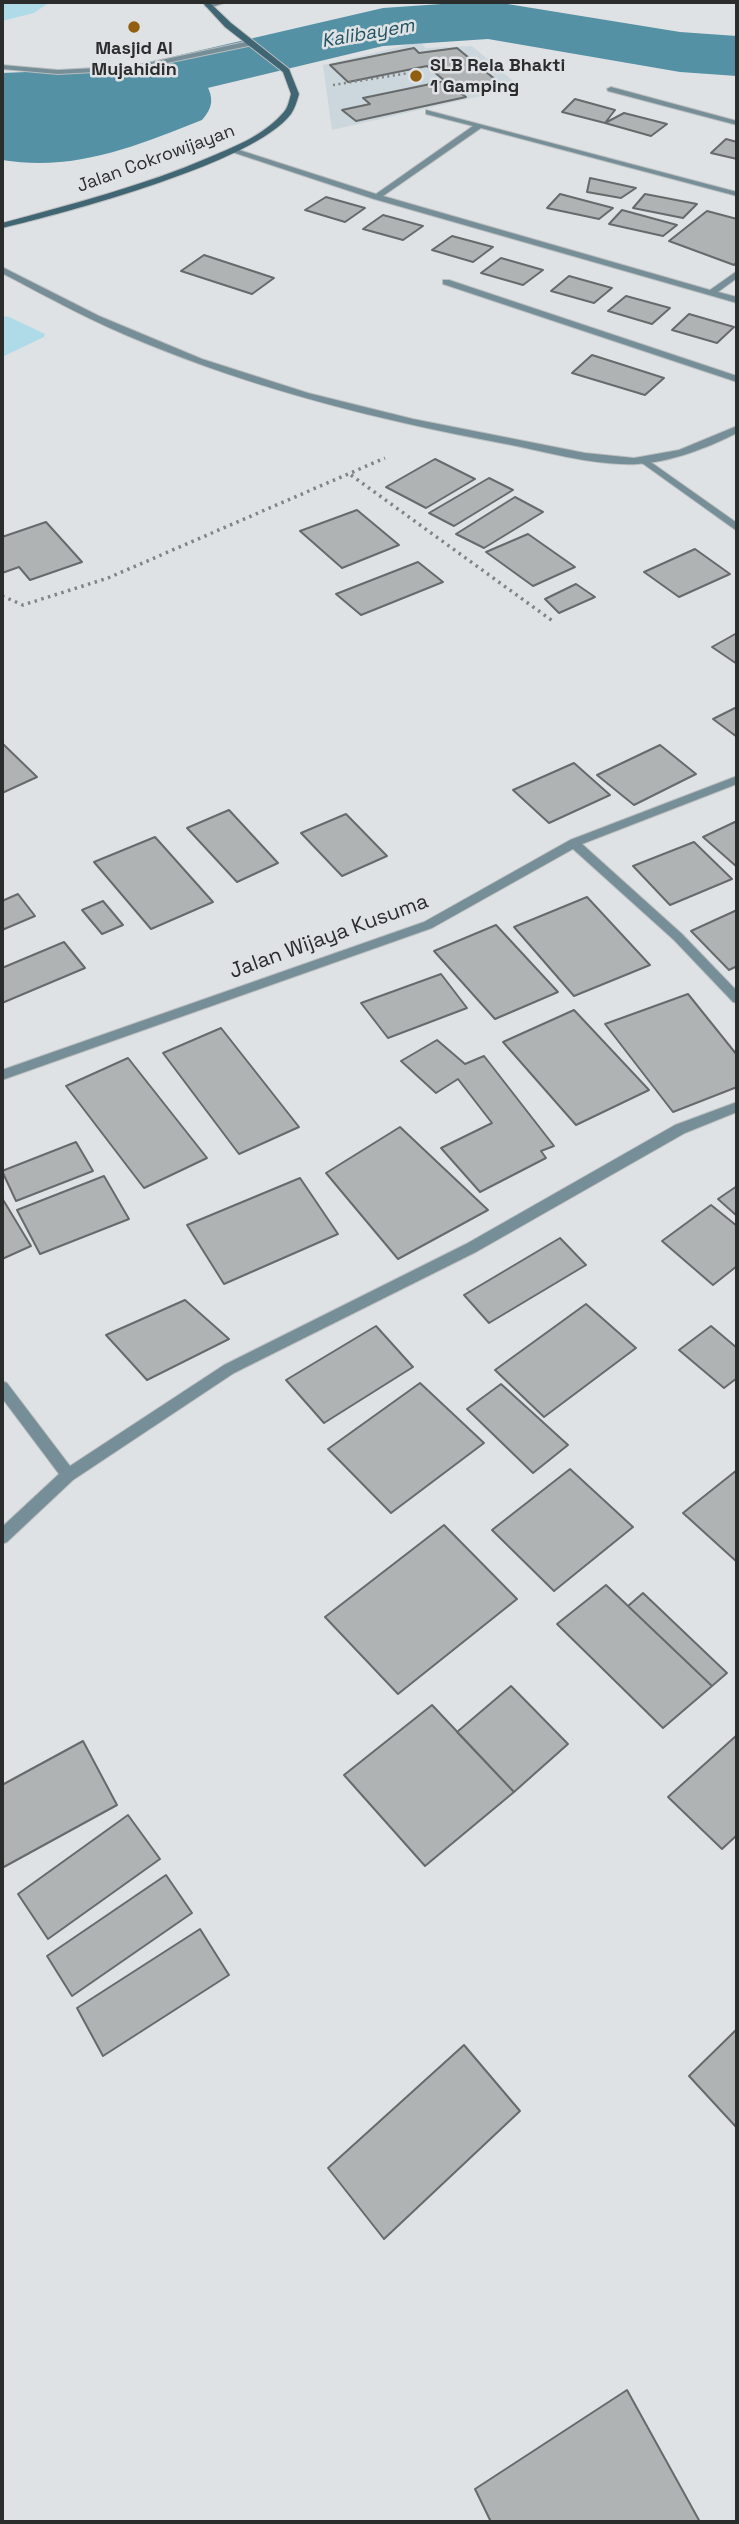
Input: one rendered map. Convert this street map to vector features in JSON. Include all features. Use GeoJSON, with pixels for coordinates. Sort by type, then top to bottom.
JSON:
{"type":"FeatureCollection","features":[{"type":"Feature","properties":{"kind":"street"},"geometry":{"type":"LineString","coordinates":[[207,4],[223,2]]}},
{"type":"Feature","properties":{"kind":"street"},"geometry":{"type":"LineString","coordinates":[[207,4],[286,71],[295,94]]}},
{"type":"Feature","properties":{"kind":"street"},"geometry":{"type":"LineString","coordinates":[[2,67],[58,72],[134,68],[250,43]]}},
{"type":"Feature","properties":{"kind":"street"},"geometry":{"type":"LineString","coordinates":[[611,89],[737,123]]}},
{"type":"Feature","properties":{"kind":"street","name":"Jalan Cokrowijayan"},"geometry":{"type":"LineString","coordinates":[[2,226],[162,177],[233,151],[267,132],[288,113],[295,94]]}},
{"type":"Feature","properties":{"kind":"street"},"geometry":{"type":"LineString","coordinates":[[429,112],[737,194]]}},
{"type":"Feature","properties":{"kind":"street"},"geometry":{"type":"LineString","coordinates":[[377,197],[480,125]]}},
{"type":"Feature","properties":{"kind":"street"},"geometry":{"type":"LineString","coordinates":[[233,151],[377,197],[737,300]]}},
{"type":"Feature","properties":{"kind":"street"},"geometry":{"type":"LineString","coordinates":[[2,270],[97,318],[180,352],[274,386],[442,430],[592,457],[645,461],[684,450],[737,429]]}},
{"type":"Feature","properties":{"kind":"street"},"geometry":{"type":"LineString","coordinates":[[711,293],[737,274]]}},
{"type":"Feature","properties":{"kind":"street"},"geometry":{"type":"LineString","coordinates":[[446,282],[737,379]]}},
{"type":"Feature","properties":{"kind":"street"},"geometry":{"type":"LineString","coordinates":[[645,461],[737,528]]}},
{"type":"Feature","properties":{"kind":"street","name":"Jalan Wijaya Kusuma"},"geometry":{"type":"LineString","coordinates":[[2,1075],[428,925],[574,843],[737,780]]}},
{"type":"Feature","properties":{"kind":"street"},"geometry":{"type":"LineString","coordinates":[[574,843],[678,937],[737,999]]}},
{"type":"Feature","properties":{"kind":"street"},"geometry":{"type":"LineString","coordinates":[[2,1537],[68,1475],[229,1369],[471,1248],[680,1129],[737,1107]]}},
{"type":"Feature","properties":{"kind":"street"},"geometry":{"type":"LineString","coordinates":[[2,1387],[68,1475]]}},
{"type":"Feature","properties":{"kind":"path"},"geometry":{"type":"LineString","coordinates":[[295,94],[422,71]]}},
{"type":"Feature","properties":{"kind":"path"},"geometry":{"type":"LineString","coordinates":[[2,596],[23,605],[108,578],[351,475],[442,430]]}},
{"type":"Feature","properties":{"kind":"path"},"geometry":{"type":"LineString","coordinates":[[351,475],[554,622]]}},
{"type":"Feature","properties":{"kind":"shaded area"},"geometry":{"type":"Polygon","coordinates":[[[2,2],[50,2],[34,13],[2,21],[2,2]]]}},
{"type":"Feature","properties":{"kind":"shaded area","name":"SLB Rela Bhakti 1 Gamping"},"geometry":{"type":"Polygon","coordinates":[[[420,42],[426,48],[472,46],[520,87],[332,130],[323,65],[420,42]]]}},
{"type":"Feature","properties":{"kind":"shaded area"},"geometry":{"type":"Polygon","coordinates":[[[275,51],[263,73],[206,84],[211,103],[202,120],[129,147],[80,159],[29,163],[2,160],[2,75],[71,82],[192,69],[235,56],[275,51]]]}},
{"type":"Feature","properties":{"kind":"shaded area"},"geometry":{"type":"Polygon","coordinates":[[[2,316],[45,334],[44,337],[2,357],[2,316]]]}},
{"type":"Feature","properties":{"kind":"building"},"geometry":{"type":"Polygon","coordinates":[[[414,48],[419,53],[457,48],[502,85],[462,94],[466,97],[356,121],[342,110],[370,104],[363,98],[445,81],[427,66],[348,82],[330,65],[414,48]]]}},
{"type":"Feature","properties":{"kind":"building"},"geometry":{"type":"Polygon","coordinates":[[[575,99],[615,110],[605,123],[562,112],[575,99]]]}},
{"type":"Feature","properties":{"kind":"building"},"geometry":{"type":"Polygon","coordinates":[[[624,113],[667,124],[651,136],[605,123],[624,113]]]}},
{"type":"Feature","properties":{"kind":"building"},"geometry":{"type":"Polygon","coordinates":[[[726,139],[737,142],[737,159],[711,153],[726,139]]]}},
{"type":"Feature","properties":{"kind":"building"},"geometry":{"type":"Polygon","coordinates":[[[590,178],[636,188],[621,198],[587,192],[590,178]]]}},
{"type":"Feature","properties":{"kind":"building"},"geometry":{"type":"Polygon","coordinates":[[[560,194],[613,208],[599,219],[547,208],[560,194]]]}},
{"type":"Feature","properties":{"kind":"building"},"geometry":{"type":"Polygon","coordinates":[[[645,194],[697,204],[683,218],[633,208],[645,194]]]}},
{"type":"Feature","properties":{"kind":"building"},"geometry":{"type":"Polygon","coordinates":[[[326,197],[365,208],[345,222],[305,210],[326,197]]]}},
{"type":"Feature","properties":{"kind":"building"},"geometry":{"type":"Polygon","coordinates":[[[622,210],[677,225],[663,236],[609,224],[622,210]]]}},
{"type":"Feature","properties":{"kind":"building"},"geometry":{"type":"Polygon","coordinates":[[[707,211],[737,219],[737,262],[734,265],[669,241],[707,211]]]}},
{"type":"Feature","properties":{"kind":"building"},"geometry":{"type":"Polygon","coordinates":[[[383,215],[423,226],[403,240],[363,229],[383,215]]]}},
{"type":"Feature","properties":{"kind":"building"},"geometry":{"type":"Polygon","coordinates":[[[452,236],[493,247],[473,262],[432,250],[452,236]]]}},
{"type":"Feature","properties":{"kind":"building"},"geometry":{"type":"Polygon","coordinates":[[[204,255],[274,278],[252,294],[181,271],[204,255]]]}},
{"type":"Feature","properties":{"kind":"building"},"geometry":{"type":"Polygon","coordinates":[[[501,258],[543,270],[523,285],[481,273],[501,258]]]}},
{"type":"Feature","properties":{"kind":"building"},"geometry":{"type":"Polygon","coordinates":[[[569,276],[612,288],[594,303],[551,291],[569,276]]]}},
{"type":"Feature","properties":{"kind":"building"},"geometry":{"type":"Polygon","coordinates":[[[626,296],[670,308],[652,324],[608,311],[626,296]]]}},
{"type":"Feature","properties":{"kind":"building"},"geometry":{"type":"Polygon","coordinates":[[[689,314],[734,327],[717,343],[672,330],[689,314]]]}},
{"type":"Feature","properties":{"kind":"building"},"geometry":{"type":"Polygon","coordinates":[[[592,355],[664,378],[645,395],[572,373],[592,355]]]}},
{"type":"Feature","properties":{"kind":"building"},"geometry":{"type":"Polygon","coordinates":[[[435,459],[475,479],[426,508],[386,487],[435,459]]]}},
{"type":"Feature","properties":{"kind":"building"},"geometry":{"type":"Polygon","coordinates":[[[489,478],[513,490],[454,526],[429,513],[489,478]]]}},
{"type":"Feature","properties":{"kind":"building"},"geometry":{"type":"Polygon","coordinates":[[[515,497],[543,512],[484,548],[456,534],[515,497]]]}},
{"type":"Feature","properties":{"kind":"building"},"geometry":{"type":"Polygon","coordinates":[[[357,510],[399,545],[342,568],[300,531],[357,510]]]}},
{"type":"Feature","properties":{"kind":"building"},"geometry":{"type":"Polygon","coordinates":[[[46,522],[82,562],[30,580],[19,567],[2,573],[2,537],[46,522]]]}},
{"type":"Feature","properties":{"kind":"building"},"geometry":{"type":"Polygon","coordinates":[[[528,534],[575,567],[533,586],[486,552],[528,534]]]}},
{"type":"Feature","properties":{"kind":"building"},"geometry":{"type":"Polygon","coordinates":[[[695,549],[730,574],[679,597],[644,572],[695,549]]]}},
{"type":"Feature","properties":{"kind":"building"},"geometry":{"type":"Polygon","coordinates":[[[418,562],[443,582],[361,615],[336,594],[418,562]]]}},
{"type":"Feature","properties":{"kind":"building"},"geometry":{"type":"Polygon","coordinates":[[[576,584],[595,597],[559,613],[545,599],[576,584]]]}},
{"type":"Feature","properties":{"kind":"building"},"geometry":{"type":"Polygon","coordinates":[[[737,633],[737,664],[712,647],[737,633]]]}},
{"type":"Feature","properties":{"kind":"building"},"geometry":{"type":"Polygon","coordinates":[[[737,707],[737,737],[713,719],[737,707]]]}},
{"type":"Feature","properties":{"kind":"building"},"geometry":{"type":"Polygon","coordinates":[[[2,743],[37,777],[2,793],[2,743]]]}},
{"type":"Feature","properties":{"kind":"building"},"geometry":{"type":"Polygon","coordinates":[[[660,745],[696,774],[634,805],[597,775],[660,745]]]}},
{"type":"Feature","properties":{"kind":"building"},"geometry":{"type":"Polygon","coordinates":[[[574,763],[610,795],[549,823],[513,790],[574,763]]]}},
{"type":"Feature","properties":{"kind":"building"},"geometry":{"type":"Polygon","coordinates":[[[229,810],[278,863],[237,882],[187,828],[229,810]]]}},
{"type":"Feature","properties":{"kind":"building"},"geometry":{"type":"Polygon","coordinates":[[[346,814],[387,856],[342,876],[301,833],[346,814]]]}},
{"type":"Feature","properties":{"kind":"building"},"geometry":{"type":"Polygon","coordinates":[[[737,821],[737,867],[703,837],[737,821]]]}},
{"type":"Feature","properties":{"kind":"building"},"geometry":{"type":"Polygon","coordinates":[[[155,837],[213,902],[151,929],[94,862],[155,837]]]}},
{"type":"Feature","properties":{"kind":"building"},"geometry":{"type":"Polygon","coordinates":[[[694,842],[732,879],[670,905],[633,866],[694,842]]]}},
{"type":"Feature","properties":{"kind":"building"},"geometry":{"type":"Polygon","coordinates":[[[18,894],[35,916],[2,930],[2,901],[18,894]]]}},
{"type":"Feature","properties":{"kind":"building"},"geometry":{"type":"Polygon","coordinates":[[[587,897],[650,965],[574,996],[514,927],[587,897]]]}},
{"type":"Feature","properties":{"kind":"building"},"geometry":{"type":"Polygon","coordinates":[[[103,901],[123,925],[102,934],[82,910],[103,901]]]}},
{"type":"Feature","properties":{"kind":"building"},"geometry":{"type":"Polygon","coordinates":[[[737,910],[737,966],[729,970],[691,931],[737,910]]]}},
{"type":"Feature","properties":{"kind":"building"},"geometry":{"type":"Polygon","coordinates":[[[496,925],[558,992],[495,1019],[434,951],[496,925]]]}},
{"type":"Feature","properties":{"kind":"building"},"geometry":{"type":"Polygon","coordinates":[[[64,942],[85,968],[2,1003],[2,968],[64,942]]]}},
{"type":"Feature","properties":{"kind":"building"},"geometry":{"type":"Polygon","coordinates":[[[441,974],[467,1008],[388,1038],[361,1003],[441,974]]]}},
{"type":"Feature","properties":{"kind":"building"},"geometry":{"type":"Polygon","coordinates":[[[688,994],[737,1055],[737,1087],[673,1112],[605,1024],[688,994]]]}},
{"type":"Feature","properties":{"kind":"building"},"geometry":{"type":"Polygon","coordinates":[[[574,1010],[649,1090],[576,1125],[503,1042],[574,1010]]]}},
{"type":"Feature","properties":{"kind":"building"},"geometry":{"type":"Polygon","coordinates":[[[221,1028],[299,1127],[239,1154],[163,1053],[221,1028]]]}},
{"type":"Feature","properties":{"kind":"building"},"geometry":{"type":"Polygon","coordinates":[[[437,1040],[465,1064],[484,1056],[554,1146],[541,1151],[546,1158],[480,1192],[441,1148],[492,1123],[458,1079],[436,1093],[401,1061],[437,1040]]]}},
{"type":"Feature","properties":{"kind":"building"},"geometry":{"type":"Polygon","coordinates":[[[128,1058],[207,1158],[144,1188],[66,1086],[128,1058]]]}},
{"type":"Feature","properties":{"kind":"building"},"geometry":{"type":"Polygon","coordinates":[[[400,1127],[488,1210],[398,1259],[326,1173],[400,1127]]]}},
{"type":"Feature","properties":{"kind":"building"},"geometry":{"type":"Polygon","coordinates":[[[76,1142],[93,1171],[16,1201],[2,1171],[76,1142]]]}},
{"type":"Feature","properties":{"kind":"building"},"geometry":{"type":"Polygon","coordinates":[[[104,1176],[129,1219],[40,1254],[17,1210],[104,1176]]]}},
{"type":"Feature","properties":{"kind":"building"},"geometry":{"type":"Polygon","coordinates":[[[300,1178],[338,1234],[224,1284],[187,1225],[300,1178]]]}},
{"type":"Feature","properties":{"kind":"building"},"geometry":{"type":"Polygon","coordinates":[[[737,1186],[737,1216],[718,1199],[737,1186]]]}},
{"type":"Feature","properties":{"kind":"building"},"geometry":{"type":"Polygon","coordinates":[[[2,1198],[31,1246],[2,1259],[2,1198]]]}},
{"type":"Feature","properties":{"kind":"building"},"geometry":{"type":"Polygon","coordinates":[[[711,1205],[737,1226],[737,1266],[713,1285],[662,1241],[711,1205]]]}},
{"type":"Feature","properties":{"kind":"building"},"geometry":{"type":"Polygon","coordinates":[[[560,1238],[586,1265],[489,1323],[464,1295],[560,1238]]]}},
{"type":"Feature","properties":{"kind":"building"},"geometry":{"type":"Polygon","coordinates":[[[185,1300],[229,1339],[147,1380],[106,1335],[185,1300]]]}},
{"type":"Feature","properties":{"kind":"building"},"geometry":{"type":"Polygon","coordinates":[[[586,1304],[636,1348],[544,1417],[495,1370],[586,1304]]]}},
{"type":"Feature","properties":{"kind":"building"},"geometry":{"type":"Polygon","coordinates":[[[376,1326],[413,1367],[324,1423],[286,1380],[376,1326]]]}},
{"type":"Feature","properties":{"kind":"building"},"geometry":{"type":"Polygon","coordinates":[[[711,1326],[737,1348],[737,1378],[724,1388],[679,1350],[711,1326]]]}},
{"type":"Feature","properties":{"kind":"building"},"geometry":{"type":"Polygon","coordinates":[[[420,1383],[484,1443],[391,1513],[328,1449],[420,1383]]]}},
{"type":"Feature","properties":{"kind":"building"},"geometry":{"type":"Polygon","coordinates":[[[501,1384],[568,1445],[533,1473],[467,1409],[501,1384]]]}},
{"type":"Feature","properties":{"kind":"building"},"geometry":{"type":"Polygon","coordinates":[[[570,1469],[633,1527],[554,1591],[492,1530],[570,1469]]]}},
{"type":"Feature","properties":{"kind":"building"},"geometry":{"type":"Polygon","coordinates":[[[737,1470],[737,1562],[683,1513],[737,1470]]]}},
{"type":"Feature","properties":{"kind":"building"},"geometry":{"type":"Polygon","coordinates":[[[444,1525],[517,1599],[398,1694],[325,1617],[444,1525]]]}},
{"type":"Feature","properties":{"kind":"building"},"geometry":{"type":"Polygon","coordinates":[[[606,1585],[712,1686],[663,1728],[557,1624],[606,1585]]]}},
{"type":"Feature","properties":{"kind":"building"},"geometry":{"type":"Polygon","coordinates":[[[643,1593],[727,1673],[712,1686],[628,1606],[643,1593]]]}},
{"type":"Feature","properties":{"kind":"building"},"geometry":{"type":"Polygon","coordinates":[[[511,1686],[568,1744],[514,1792],[457,1732],[511,1686]]]}},
{"type":"Feature","properties":{"kind":"building"},"geometry":{"type":"Polygon","coordinates":[[[432,1705],[514,1792],[425,1866],[344,1775],[432,1705]]]}},
{"type":"Feature","properties":{"kind":"building"},"geometry":{"type":"Polygon","coordinates":[[[737,1735],[737,1835],[722,1849],[668,1797],[737,1735]]]}},
{"type":"Feature","properties":{"kind":"building"},"geometry":{"type":"Polygon","coordinates":[[[83,1741],[117,1805],[2,1868],[2,1785],[83,1741]]]}},
{"type":"Feature","properties":{"kind":"building"},"geometry":{"type":"Polygon","coordinates":[[[128,1815],[160,1859],[48,1939],[18,1894],[128,1815]]]}},
{"type":"Feature","properties":{"kind":"building"},"geometry":{"type":"Polygon","coordinates":[[[166,1875],[192,1913],[72,1996],[47,1956],[166,1875]]]}},
{"type":"Feature","properties":{"kind":"building"},"geometry":{"type":"Polygon","coordinates":[[[200,1929],[229,1975],[103,2056],[77,2008],[200,1929]]]}},
{"type":"Feature","properties":{"kind":"building"},"geometry":{"type":"Polygon","coordinates":[[[737,2029],[737,2128],[689,2076],[737,2029]]]}},
{"type":"Feature","properties":{"kind":"building"},"geometry":{"type":"Polygon","coordinates":[[[464,2045],[520,2111],[384,2239],[328,2168],[464,2045]]]}},
{"type":"Feature","properties":{"kind":"building"},"geometry":{"type":"Polygon","coordinates":[[[627,2390],[700,2522],[491,2522],[475,2489],[627,2390]]]}},
{"type":"Feature","properties":{"kind":"waterway","name":"Kalibayem"},"geometry":{"type":"LineString","coordinates":[[2,93],[124,88],[383,27],[488,20],[680,52],[737,56]]}},
{"type":"Feature","properties":{"kind":"place","name":"Masjid Al Mujahidin"},"geometry":{"type":"Point","coordinates":[134,27]}},
{"type":"Feature","properties":{"kind":"place","name":"SLB Rela Bhakti 1 Gamping"},"geometry":{"type":"Point","coordinates":[416,76]}}]}
